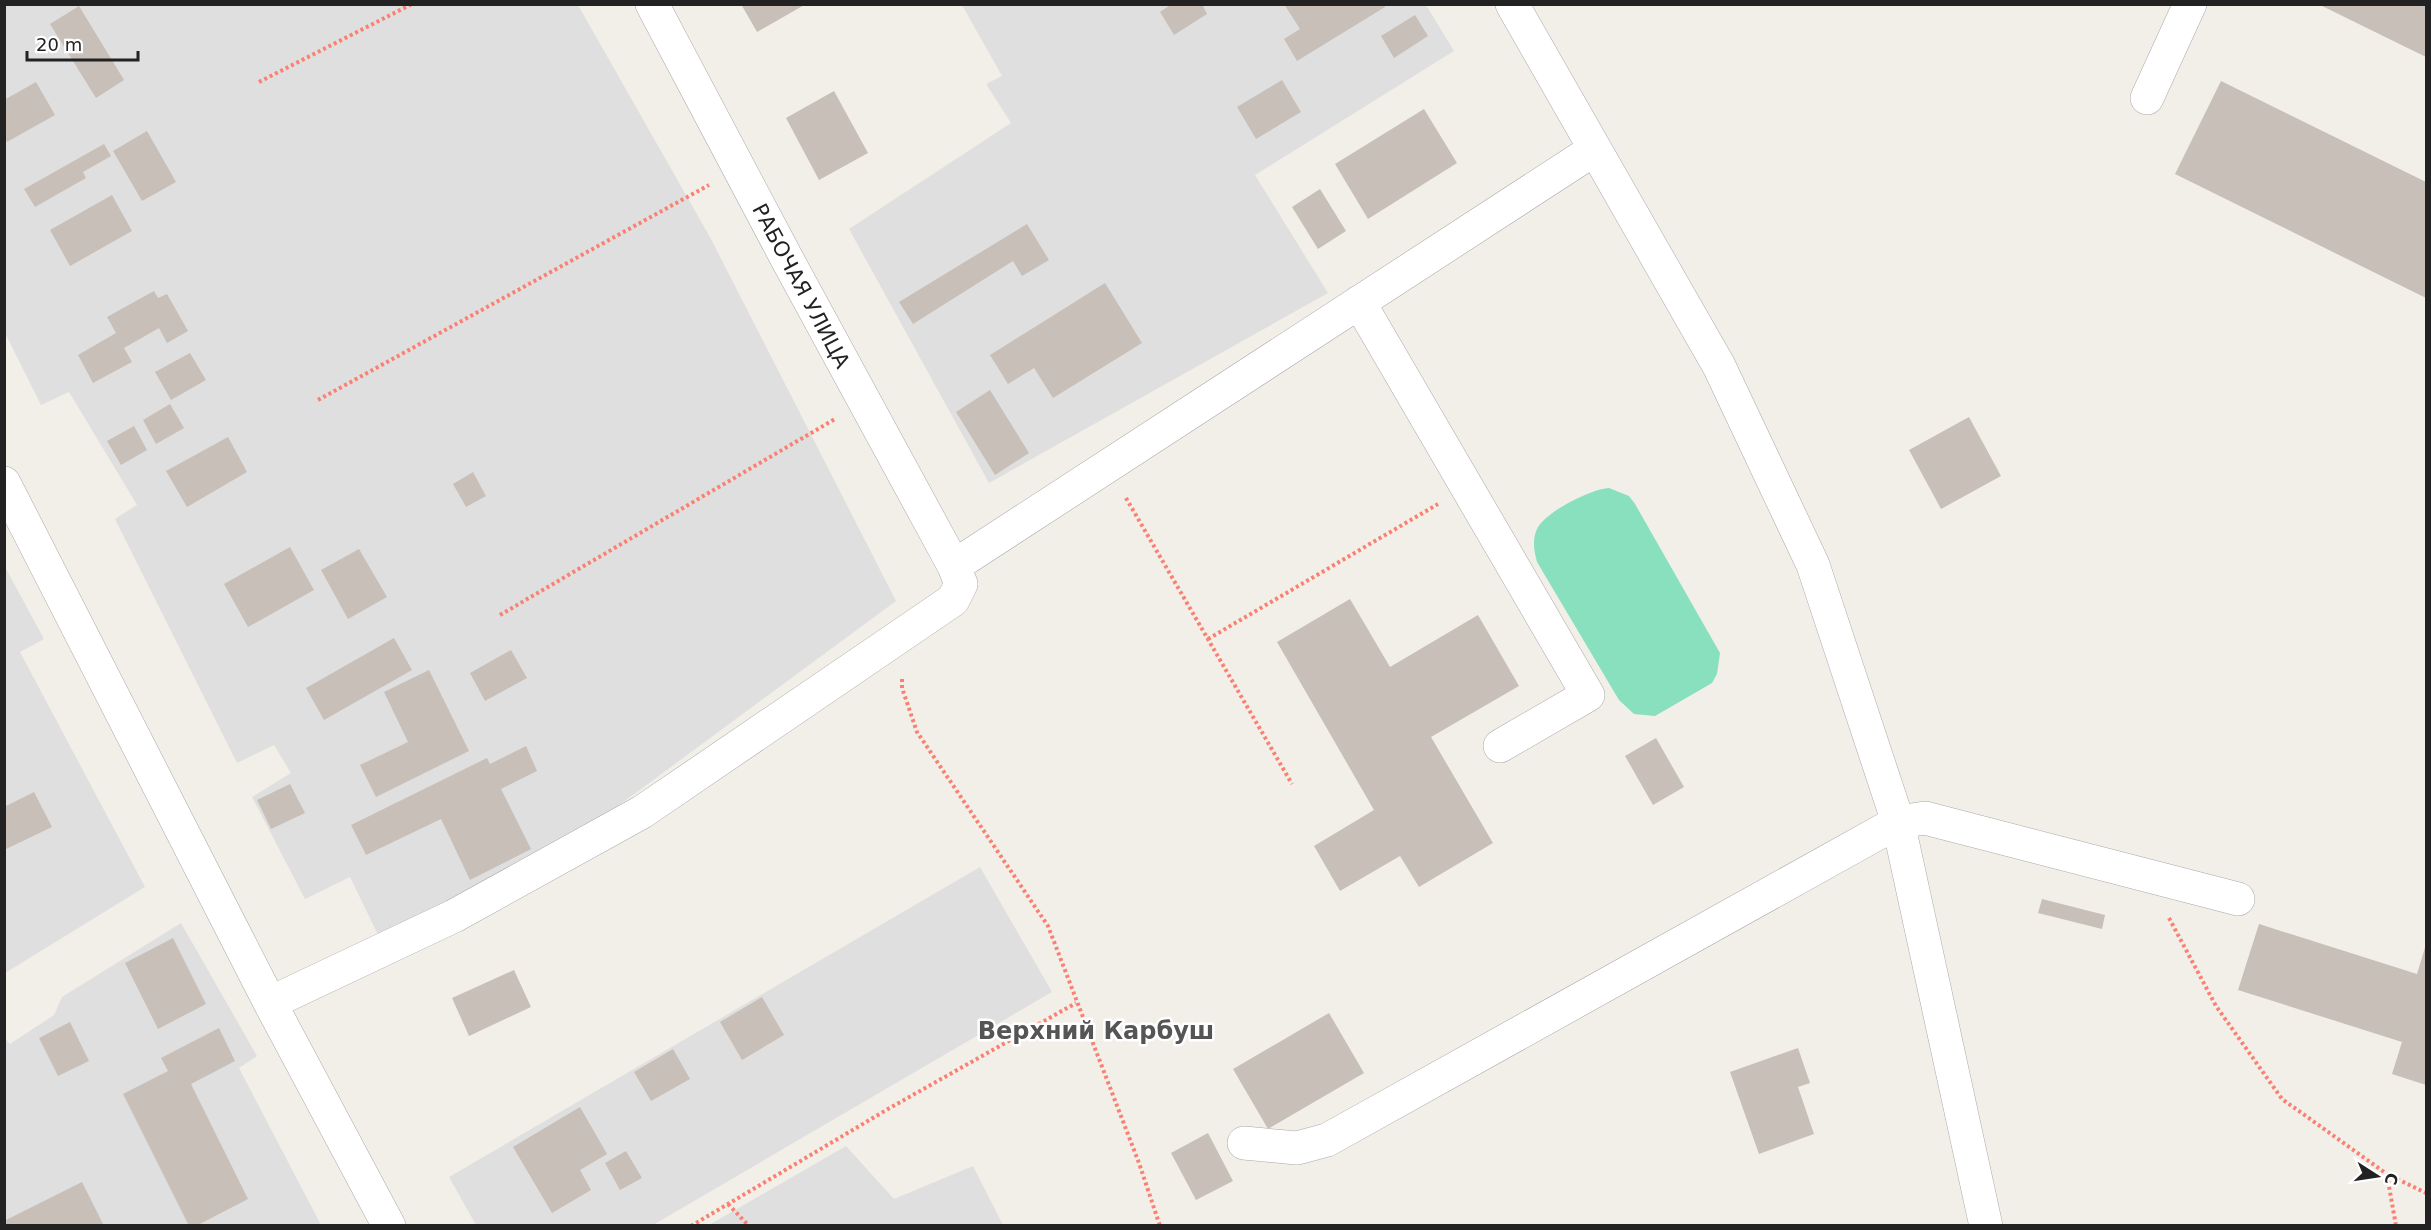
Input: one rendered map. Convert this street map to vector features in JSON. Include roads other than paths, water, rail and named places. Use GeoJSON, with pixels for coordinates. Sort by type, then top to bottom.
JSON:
{"type":"FeatureCollection","features":[{"type":"Feature","properties":{"kind":"street","name":"РАБОЧАЯ УЛИЦА"},"geometry":{"type":"LineString","coordinates":[[652,4],[738,168],[954,566]]}},
{"type":"Feature","properties":{"kind":"street"},"geometry":{"type":"LineString","coordinates":[[1512,4],[1719,366],[1813,566],[1898,822],[1986,1226]]}},
{"type":"Feature","properties":{"kind":"street"},"geometry":{"type":"LineString","coordinates":[[2147,98],[2190,4]]}},
{"type":"Feature","properties":{"kind":"street"},"geometry":{"type":"LineString","coordinates":[[270,1003],[454,916],[642,812],[953,600],[961,584],[954,566],[1595,149]]}},
{"type":"Feature","properties":{"kind":"street"},"geometry":{"type":"LineString","coordinates":[[1359,302],[1588,695],[1500,746]]}},
{"type":"Feature","properties":{"kind":"street"},"geometry":{"type":"LineString","coordinates":[[4,483],[270,1003],[389,1226]]}},
{"type":"Feature","properties":{"kind":"street"},"geometry":{"type":"LineString","coordinates":[[1244,1143],[1297,1148],[1327,1140],[1898,822],[1925,818],[2238,900]]}},
{"type":"Feature","properties":{"kind":"district","name":"Верхний Карбуш"},"geometry":{"type":"Point","coordinates":[1096,1031]}}]}
